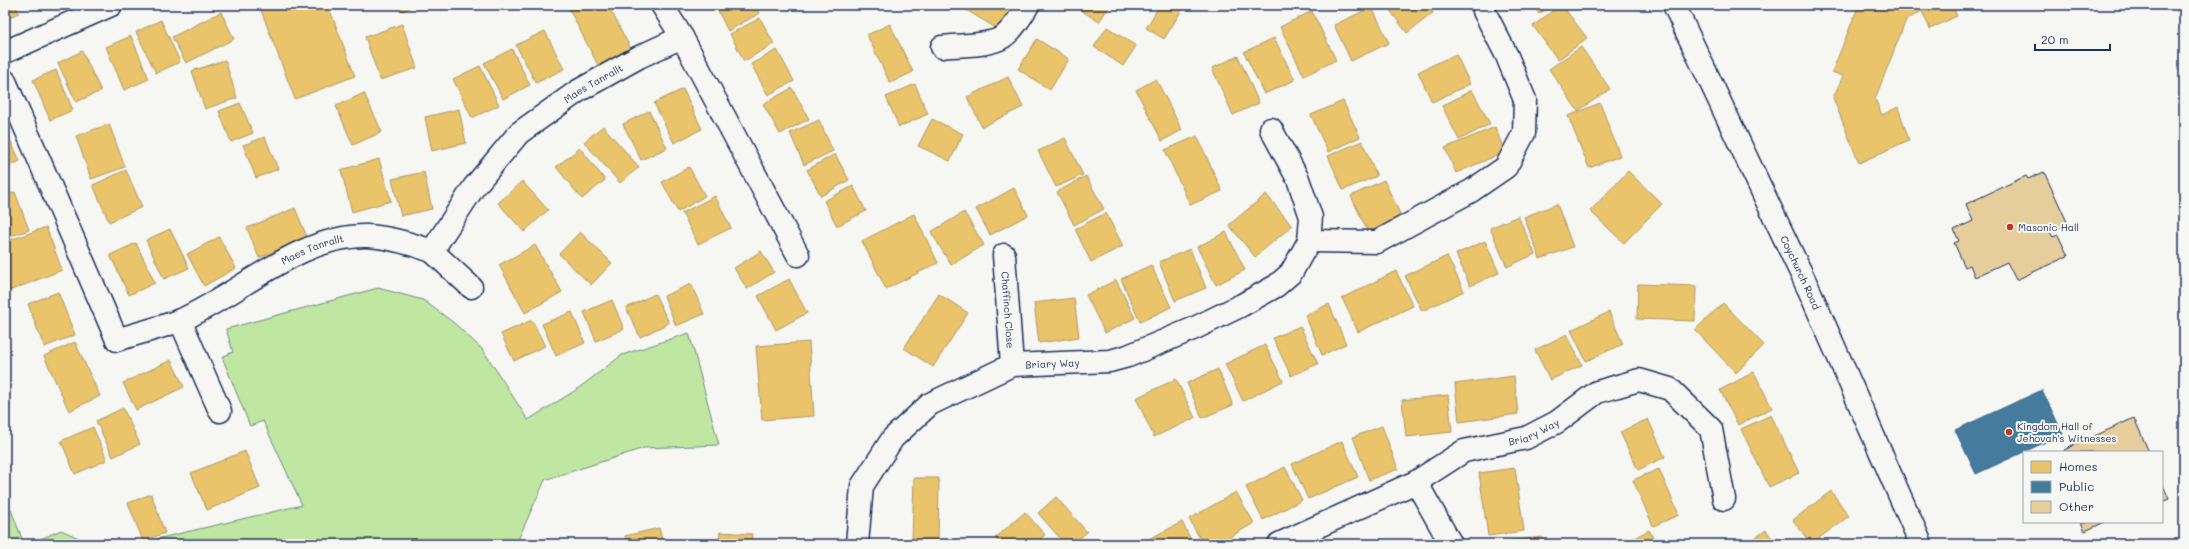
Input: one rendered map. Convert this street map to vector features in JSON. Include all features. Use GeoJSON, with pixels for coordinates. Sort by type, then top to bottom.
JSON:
{"type":"FeatureCollection","features":[{"type":"Feature","properties":{"kind":"street"},"geometry":{"type":"LineString","coordinates":[[5,52],[111,5]]}},
{"type":"Feature","properties":{"kind":"street"},"geometry":{"type":"LineString","coordinates":[[662,5],[682,37],[798,255]]}},
{"type":"Feature","properties":{"kind":"street"},"geometry":{"type":"LineString","coordinates":[[942,47],[985,43],[1003,37],[1013,27],[1028,5]]}},
{"type":"Feature","properties":{"kind":"street","name":"Coychurch Road"},"geometry":{"type":"LineString","coordinates":[[1674,5],[1810,292],[1921,544]]}},
{"type":"Feature","properties":{"kind":"street"},"geometry":{"type":"LineString","coordinates":[[1271,129],[1298,179],[1311,217],[1309,241],[1377,242],[1471,191],[1506,167],[1524,133],[1525,100],[1484,11]]}},
{"type":"Feature","properties":{"kind":"street","name":"Maes Tanrallt"},"geometry":{"type":"LineString","coordinates":[[5,81],[117,340],[180,320],[304,250],[330,241],[366,236],[385,238],[432,250],[474,187],[519,133],[578,91],[640,57],[682,37]]}},
{"type":"Feature","properties":{"kind":"street","name":"Briary Way"},"geometry":{"type":"LineString","coordinates":[[857,544],[862,486],[893,438],[930,404],[1012,365],[1110,361],[1148,348],[1195,328],[1276,286],[1290,273],[1309,241]]}},
{"type":"Feature","properties":{"kind":"street"},"geometry":{"type":"LineString","coordinates":[[432,250],[471,287]]}},
{"type":"Feature","properties":{"kind":"street","name":"Chaffinch Close"},"geometry":{"type":"LineString","coordinates":[[1004,255],[1012,365]]}},
{"type":"Feature","properties":{"kind":"street"},"geometry":{"type":"LineString","coordinates":[[180,320],[220,411]]}},
{"type":"Feature","properties":{"kind":"street","name":"Briary Way"},"geometry":{"type":"LineString","coordinates":[[1279,544],[1416,482],[1464,451],[1526,438],[1557,422],[1597,392],[1639,380],[1670,389],[1711,429],[1724,499]]}},
{"type":"Feature","properties":{"kind":"street"},"geometry":{"type":"LineString","coordinates":[[1416,482],[1451,544]]}},
{"type":"Feature","properties":{"kind":"green space"},"geometry":{"type":"Polygon","coordinates":[[[378,288],[423,300],[454,323],[483,350],[528,420],[576,390],[622,355],[689,333],[719,445],[644,448],[545,480],[516,544],[135,544],[302,505],[263,421],[250,426],[222,357],[233,352],[226,329],[378,288]]]}},
{"type":"Feature","properties":{"kind":"green space"},"geometry":{"type":"Polygon","coordinates":[[[5,494],[24,544],[5,544],[5,494]]]}},
{"type":"Feature","properties":{"kind":"green space"},"geometry":{"type":"Polygon","coordinates":[[[61,530],[92,544],[29,544],[61,530]]]}},
{"type":"Feature","properties":{"kind":"building: Homes"},"geometry":{"type":"Polygon","coordinates":[[[5,5],[15,5],[19,13],[5,20],[5,5]]]}},
{"type":"Feature","properties":{"kind":"building: Homes"},"geometry":{"type":"Polygon","coordinates":[[[259,5],[328,5],[355,76],[295,99],[259,5]]]}},
{"type":"Feature","properties":{"kind":"building: Homes"},"geometry":{"type":"Polygon","coordinates":[[[399,5],[416,5],[402,11],[399,5]]]}},
{"type":"Feature","properties":{"kind":"building: Homes"},"geometry":{"type":"Polygon","coordinates":[[[567,5],[608,5],[634,55],[601,71],[567,5]]]}},
{"type":"Feature","properties":{"kind":"building: Homes"},"geometry":{"type":"Polygon","coordinates":[[[715,5],[756,5],[760,13],[728,31],[715,5]]]}},
{"type":"Feature","properties":{"kind":"building: Homes"},"geometry":{"type":"Polygon","coordinates":[[[958,5],[1000,5],[1012,12],[1001,31],[958,5]]]}},
{"type":"Feature","properties":{"kind":"building: Homes"},"geometry":{"type":"Polygon","coordinates":[[[1073,5],[1110,5],[1099,22],[1073,5]]]}},
{"type":"Feature","properties":{"kind":"building: Homes"},"geometry":{"type":"Polygon","coordinates":[[[1160,5],[1185,5],[1164,39],[1146,28],[1160,5]]]}},
{"type":"Feature","properties":{"kind":"building: Homes"},"geometry":{"type":"Polygon","coordinates":[[[1386,5],[1427,5],[1433,13],[1407,33],[1386,5]]]}},
{"type":"Feature","properties":{"kind":"building: Homes"},"geometry":{"type":"Polygon","coordinates":[[[1532,5],[1552,5],[1539,14],[1532,5]]]}},
{"type":"Feature","properties":{"kind":"building: Homes"},"geometry":{"type":"Polygon","coordinates":[[[1562,5],[1587,38],[1558,60],[1533,26],[1562,5]]]}},
{"type":"Feature","properties":{"kind":"building: Homes"},"geometry":{"type":"Polygon","coordinates":[[[1868,5],[1952,5],[1957,16],[1930,29],[1922,11],[1906,20],[1875,99],[1882,115],[1898,107],[1909,140],[1859,163],[1833,98],[1843,76],[1832,72],[1858,7],[1866,9],[1868,5]]]}},
{"type":"Feature","properties":{"kind":"building: Homes"},"geometry":{"type":"Polygon","coordinates":[[[1372,7],[1389,43],[1351,61],[1334,25],[1372,7]]]}},
{"type":"Feature","properties":{"kind":"building: Homes"},"geometry":{"type":"Polygon","coordinates":[[[1312,11],[1336,60],[1304,76],[1280,27],[1312,11]]]}},
{"type":"Feature","properties":{"kind":"building: Homes"},"geometry":{"type":"Polygon","coordinates":[[[221,12],[234,39],[186,63],[172,37],[221,12]]]}},
{"type":"Feature","properties":{"kind":"building: Homes"},"geometry":{"type":"Polygon","coordinates":[[[760,18],[774,44],[744,61],[730,34],[760,18]]]}},
{"type":"Feature","properties":{"kind":"building: Homes"},"geometry":{"type":"Polygon","coordinates":[[[161,20],[180,62],[156,73],[136,32],[161,20]]]}},
{"type":"Feature","properties":{"kind":"building: Homes"},"geometry":{"type":"Polygon","coordinates":[[[402,24],[417,68],[380,80],[365,37],[402,24]]]}},
{"type":"Feature","properties":{"kind":"building: Homes"},"geometry":{"type":"Polygon","coordinates":[[[890,24],[913,72],[890,83],[867,35],[890,24]]]}},
{"type":"Feature","properties":{"kind":"building: Homes"},"geometry":{"type":"Polygon","coordinates":[[[1107,27],[1136,46],[1123,66],[1094,47],[1107,27]]]}},
{"type":"Feature","properties":{"kind":"building: Homes"},"geometry":{"type":"Polygon","coordinates":[[[545,31],[564,69],[536,83],[516,45],[545,31]]]}},
{"type":"Feature","properties":{"kind":"building: Homes"},"geometry":{"type":"Polygon","coordinates":[[[131,36],[149,79],[124,90],[106,47],[131,36]]]}},
{"type":"Feature","properties":{"kind":"building: Homes"},"geometry":{"type":"Polygon","coordinates":[[[1274,38],[1295,80],[1264,94],[1244,52],[1274,38]]]}},
{"type":"Feature","properties":{"kind":"building: Homes"},"geometry":{"type":"Polygon","coordinates":[[[1037,39],[1069,59],[1050,90],[1018,69],[1037,39]]]}},
{"type":"Feature","properties":{"kind":"building: Homes"},"geometry":{"type":"Polygon","coordinates":[[[1581,47],[1610,89],[1578,111],[1549,69],[1581,47]]]}},
{"type":"Feature","properties":{"kind":"building: Homes"},"geometry":{"type":"Polygon","coordinates":[[[512,49],[530,85],[503,99],[484,63],[512,49]]]}},
{"type":"Feature","properties":{"kind":"building: Homes"},"geometry":{"type":"Polygon","coordinates":[[[777,50],[794,81],[768,95],[751,64],[777,50]]]}},
{"type":"Feature","properties":{"kind":"building: Homes"},"geometry":{"type":"Polygon","coordinates":[[[82,51],[101,91],[76,102],[58,63],[82,51]]]}},
{"type":"Feature","properties":{"kind":"building: Homes"},"geometry":{"type":"Polygon","coordinates":[[[1456,54],[1470,84],[1432,102],[1418,72],[1456,54]]]}},
{"type":"Feature","properties":{"kind":"building: Homes"},"geometry":{"type":"Polygon","coordinates":[[[1238,56],[1259,103],[1233,115],[1212,68],[1238,56]]]}},
{"type":"Feature","properties":{"kind":"building: Homes"},"geometry":{"type":"Polygon","coordinates":[[[225,60],[237,98],[205,109],[192,71],[225,60]]]}},
{"type":"Feature","properties":{"kind":"building: Homes"},"geometry":{"type":"Polygon","coordinates":[[[480,66],[499,105],[472,118],[453,79],[480,66]]]}},
{"type":"Feature","properties":{"kind":"building: Homes"},"geometry":{"type":"Polygon","coordinates":[[[56,70],[73,110],[50,120],[33,80],[56,70]]]}},
{"type":"Feature","properties":{"kind":"building: Homes"},"geometry":{"type":"Polygon","coordinates":[[[1008,77],[1023,107],[982,127],[967,97],[1008,77]]]}},
{"type":"Feature","properties":{"kind":"building: Homes"},"geometry":{"type":"Polygon","coordinates":[[[1156,79],[1182,130],[1162,141],[1136,90],[1156,79]]]}},
{"type":"Feature","properties":{"kind":"building: Homes"},"geometry":{"type":"Polygon","coordinates":[[[915,84],[928,114],[899,127],[886,97],[915,84]]]}},
{"type":"Feature","properties":{"kind":"building: Homes"},"geometry":{"type":"Polygon","coordinates":[[[792,88],[809,119],[780,134],[763,104],[792,88]]]}},
{"type":"Feature","properties":{"kind":"building: Homes"},"geometry":{"type":"Polygon","coordinates":[[[683,89],[702,129],[674,143],[654,103],[683,89]]]}},
{"type":"Feature","properties":{"kind":"building: Homes"},"geometry":{"type":"Polygon","coordinates":[[[1472,90],[1490,124],[1459,140],[1442,106],[1472,90]]]}},
{"type":"Feature","properties":{"kind":"building: Homes"},"geometry":{"type":"Polygon","coordinates":[[[364,93],[382,132],[353,145],[336,106],[364,93]]]}},
{"type":"Feature","properties":{"kind":"building: Homes"},"geometry":{"type":"Polygon","coordinates":[[[1343,101],[1360,137],[1328,152],[1311,115],[1343,101]]]}},
{"type":"Feature","properties":{"kind":"building: Homes"},"geometry":{"type":"Polygon","coordinates":[[[240,103],[253,133],[231,142],[219,111],[240,103]]]}},
{"type":"Feature","properties":{"kind":"building: Homes"},"geometry":{"type":"Polygon","coordinates":[[[1600,103],[1620,156],[1589,168],[1568,116],[1600,103]]]}},
{"type":"Feature","properties":{"kind":"building: Homes"},"geometry":{"type":"Polygon","coordinates":[[[459,109],[466,143],[432,151],[425,117],[459,109]]]}},
{"type":"Feature","properties":{"kind":"building: Homes"},"geometry":{"type":"Polygon","coordinates":[[[649,111],[667,148],[641,160],[623,124],[649,111]]]}},
{"type":"Feature","properties":{"kind":"building: Homes"},"geometry":{"type":"Polygon","coordinates":[[[932,119],[963,134],[950,161],[918,146],[932,119]]]}},
{"type":"Feature","properties":{"kind":"building: Homes"},"geometry":{"type":"Polygon","coordinates":[[[819,120],[833,151],[804,165],[790,133],[819,120]]]}},
{"type":"Feature","properties":{"kind":"building: Homes"},"geometry":{"type":"Polygon","coordinates":[[[109,124],[125,167],[91,179],[76,136],[109,124]]]}},
{"type":"Feature","properties":{"kind":"building: Homes"},"geometry":{"type":"Polygon","coordinates":[[[603,126],[639,167],[620,183],[584,142],[603,126]]]}},
{"type":"Feature","properties":{"kind":"building: Homes"},"geometry":{"type":"Polygon","coordinates":[[[1495,127],[1505,152],[1456,173],[1445,148],[1495,127]]]}},
{"type":"Feature","properties":{"kind":"building: Homes"},"geometry":{"type":"Polygon","coordinates":[[[5,129],[20,161],[5,168],[5,129]]]}},
{"type":"Feature","properties":{"kind":"building: Homes"},"geometry":{"type":"Polygon","coordinates":[[[1197,136],[1222,191],[1190,205],[1165,150],[1197,136]]]}},
{"type":"Feature","properties":{"kind":"building: Homes"},"geometry":{"type":"Polygon","coordinates":[[[265,137],[278,169],[256,178],[243,145],[265,137]]]}},
{"type":"Feature","properties":{"kind":"building: Homes"},"geometry":{"type":"Polygon","coordinates":[[[1065,138],[1083,175],[1056,187],[1038,151],[1065,138]]]}},
{"type":"Feature","properties":{"kind":"building: Homes"},"geometry":{"type":"Polygon","coordinates":[[[1362,141],[1377,176],[1343,190],[1328,156],[1362,141]]]}},
{"type":"Feature","properties":{"kind":"building: Homes"},"geometry":{"type":"Polygon","coordinates":[[[580,148],[605,180],[582,199],[556,167],[580,148]]]}},
{"type":"Feature","properties":{"kind":"building: Homes"},"geometry":{"type":"Polygon","coordinates":[[[835,154],[849,180],[821,196],[807,170],[835,154]]]}},
{"type":"Feature","properties":{"kind":"building: Homes"},"geometry":{"type":"Polygon","coordinates":[[[379,159],[391,201],[352,212],[341,170],[379,159]]]}},
{"type":"Feature","properties":{"kind":"building: Homes"},"geometry":{"type":"Polygon","coordinates":[[[689,167],[705,196],[678,212],[662,182],[689,167]]]}},
{"type":"Feature","properties":{"kind":"building: Homes"},"geometry":{"type":"Polygon","coordinates":[[[126,170],[142,207],[109,222],[93,185],[126,170]]]}},
{"type":"Feature","properties":{"kind":"building: Homes"},"geometry":{"type":"Polygon","coordinates":[[[1628,171],[1662,204],[1624,243],[1590,211],[1628,171]]]}},
{"type":"Feature","properties":{"kind":"building: Homes"},"geometry":{"type":"Polygon","coordinates":[[[424,172],[432,209],[401,216],[392,179],[424,172]]]}},
{"type":"Feature","properties":{"kind":"building: Homes"},"geometry":{"type":"Polygon","coordinates":[[[1086,176],[1104,209],[1074,225],[1057,192],[1086,176]]]}},
{"type":"Feature","properties":{"kind":"building: Homes"},"geometry":{"type":"Polygon","coordinates":[[[1384,180],[1403,220],[1370,236],[1351,196],[1384,180]]]}},
{"type":"Feature","properties":{"kind":"building: Homes"},"geometry":{"type":"Polygon","coordinates":[[[522,181],[548,210],[524,232],[498,203],[522,181]]]}},
{"type":"Feature","properties":{"kind":"building: Homes"},"geometry":{"type":"Polygon","coordinates":[[[853,186],[866,211],[837,226],[824,201],[853,186]]]}},
{"type":"Feature","properties":{"kind":"building: Homes"},"geometry":{"type":"Polygon","coordinates":[[[1014,188],[1028,215],[990,235],[976,209],[1014,188]]]}},
{"type":"Feature","properties":{"kind":"building: Homes"},"geometry":{"type":"Polygon","coordinates":[[[15,192],[29,230],[5,238],[5,196],[15,192]]]}},
{"type":"Feature","properties":{"kind":"building: Homes"},"geometry":{"type":"Polygon","coordinates":[[[1266,194],[1292,226],[1255,257],[1229,225],[1266,194]]]}},
{"type":"Feature","properties":{"kind":"building: Homes"},"geometry":{"type":"Polygon","coordinates":[[[715,196],[731,228],[698,244],[682,213],[715,196]]]}},
{"type":"Feature","properties":{"kind":"building: Homes"},"geometry":{"type":"Polygon","coordinates":[[[1557,204],[1573,247],[1540,259],[1524,217],[1557,204]]]}},
{"type":"Feature","properties":{"kind":"building: Homes"},"geometry":{"type":"Polygon","coordinates":[[[295,208],[307,237],[259,258],[247,228],[295,208]]]}},
{"type":"Feature","properties":{"kind":"building: Homes"},"geometry":{"type":"Polygon","coordinates":[[[964,212],[984,245],[951,265],[931,232],[964,212]]]}},
{"type":"Feature","properties":{"kind":"building: Homes"},"geometry":{"type":"Polygon","coordinates":[[[1106,213],[1123,246],[1091,262],[1075,229],[1106,213]]]}},
{"type":"Feature","properties":{"kind":"building: Homes"},"geometry":{"type":"Polygon","coordinates":[[[914,214],[938,263],[886,289],[862,241],[914,214]]]}},
{"type":"Feature","properties":{"kind":"building: Homes"},"geometry":{"type":"Polygon","coordinates":[[[1518,216],[1535,254],[1507,267],[1490,228],[1518,216]]]}},
{"type":"Feature","properties":{"kind":"building: Homes"},"geometry":{"type":"Polygon","coordinates":[[[46,227],[62,270],[9,291],[5,281],[5,242],[46,227]]]}},
{"type":"Feature","properties":{"kind":"building: Homes"},"geometry":{"type":"Polygon","coordinates":[[[170,229],[189,268],[164,279],[146,240],[170,229]]]}},
{"type":"Feature","properties":{"kind":"building: Homes"},"geometry":{"type":"Polygon","coordinates":[[[580,232],[612,263],[591,285],[559,254],[580,232]]]}},
{"type":"Feature","properties":{"kind":"building: Homes"},"geometry":{"type":"Polygon","coordinates":[[[1226,232],[1245,270],[1216,285],[1197,247],[1226,232]]]}},
{"type":"Feature","properties":{"kind":"building: Homes"},"geometry":{"type":"Polygon","coordinates":[[[219,237],[236,268],[204,286],[187,254],[219,237]]]}},
{"type":"Feature","properties":{"kind":"building: Homes"},"geometry":{"type":"Polygon","coordinates":[[[1485,241],[1499,273],[1470,286],[1456,254],[1485,241]]]}},
{"type":"Feature","properties":{"kind":"building: Homes"},"geometry":{"type":"Polygon","coordinates":[[[136,243],[155,283],[129,295],[110,255],[136,243]]]}},
{"type":"Feature","properties":{"kind":"building: Homes"},"geometry":{"type":"Polygon","coordinates":[[[535,245],[562,292],[525,313],[499,265],[535,245]]]}},
{"type":"Feature","properties":{"kind":"building: Homes"},"geometry":{"type":"Polygon","coordinates":[[[1190,249],[1206,288],[1175,301],[1159,262],[1190,249]]]}},
{"type":"Feature","properties":{"kind":"building: Homes"},"geometry":{"type":"Polygon","coordinates":[[[761,251],[774,272],[747,289],[734,268],[761,251]]]}},
{"type":"Feature","properties":{"kind":"building: Homes"},"geometry":{"type":"Polygon","coordinates":[[[1447,256],[1464,291],[1422,311],[1405,276],[1447,256]]]}},
{"type":"Feature","properties":{"kind":"building: Homes"},"geometry":{"type":"Polygon","coordinates":[[[1151,265],[1171,307],[1140,322],[1121,279],[1151,265]]]}},
{"type":"Feature","properties":{"kind":"building: Homes"},"geometry":{"type":"Polygon","coordinates":[[[1396,271],[1413,306],[1358,332],[1342,298],[1396,271]]]}},
{"type":"Feature","properties":{"kind":"building: Homes"},"geometry":{"type":"Polygon","coordinates":[[[789,279],[807,313],[776,330],[758,296],[789,279]]]}},
{"type":"Feature","properties":{"kind":"building: Homes"},"geometry":{"type":"Polygon","coordinates":[[[1116,280],[1135,318],[1105,333],[1086,295],[1116,280]]]}},
{"type":"Feature","properties":{"kind":"building: Homes"},"geometry":{"type":"Polygon","coordinates":[[[691,284],[704,314],[676,326],[664,296],[691,284]]]}},
{"type":"Feature","properties":{"kind":"building: Homes"},"geometry":{"type":"Polygon","coordinates":[[[1638,284],[1696,286],[1695,321],[1637,319],[1638,284]]]}},
{"type":"Feature","properties":{"kind":"building: Homes"},"geometry":{"type":"Polygon","coordinates":[[[58,292],[75,335],[44,347],[28,304],[58,292]]]}},
{"type":"Feature","properties":{"kind":"building: Homes"},"geometry":{"type":"Polygon","coordinates":[[[655,294],[669,323],[640,337],[626,308],[655,294]]]}},
{"type":"Feature","properties":{"kind":"building: Homes"},"geometry":{"type":"Polygon","coordinates":[[[939,294],[968,313],[933,367],[904,348],[939,294]]]}},
{"type":"Feature","properties":{"kind":"building: Homes"},"geometry":{"type":"Polygon","coordinates":[[[1074,298],[1079,337],[1039,343],[1034,303],[1074,298]]]}},
{"type":"Feature","properties":{"kind":"building: Homes"},"geometry":{"type":"Polygon","coordinates":[[[612,300],[624,329],[596,341],[584,312],[612,300]]]}},
{"type":"Feature","properties":{"kind":"building: Homes"},"geometry":{"type":"Polygon","coordinates":[[[1723,303],[1764,345],[1736,373],[1695,330],[1723,303]]]}},
{"type":"Feature","properties":{"kind":"building: Homes"},"geometry":{"type":"Polygon","coordinates":[[[1329,304],[1346,344],[1322,355],[1305,315],[1329,304]]]}},
{"type":"Feature","properties":{"kind":"building: Homes"},"geometry":{"type":"Polygon","coordinates":[[[572,312],[585,343],[556,356],[542,324],[572,312]]]}},
{"type":"Feature","properties":{"kind":"building: Homes"},"geometry":{"type":"Polygon","coordinates":[[[1609,312],[1623,344],[1586,361],[1571,330],[1609,312]]]}},
{"type":"Feature","properties":{"kind":"building: Homes"},"geometry":{"type":"Polygon","coordinates":[[[532,320],[545,346],[514,361],[501,334],[532,320]]]}},
{"type":"Feature","properties":{"kind":"building: Homes"},"geometry":{"type":"Polygon","coordinates":[[[1300,326],[1318,364],[1291,376],[1273,338],[1300,326]]]}},
{"type":"Feature","properties":{"kind":"building: Homes"},"geometry":{"type":"Polygon","coordinates":[[[1567,334],[1582,365],[1550,380],[1535,350],[1567,334]]]}},
{"type":"Feature","properties":{"kind":"building: Homes"},"geometry":{"type":"Polygon","coordinates":[[[75,342],[100,396],[69,411],[44,356],[75,342]]]}},
{"type":"Feature","properties":{"kind":"building: Homes"},"geometry":{"type":"Polygon","coordinates":[[[809,342],[814,416],[762,420],[756,346],[809,342]]]}},
{"type":"Feature","properties":{"kind":"building: Homes"},"geometry":{"type":"Polygon","coordinates":[[[1265,345],[1283,381],[1243,401],[1225,364],[1265,345]]]}},
{"type":"Feature","properties":{"kind":"building: Homes"},"geometry":{"type":"Polygon","coordinates":[[[171,360],[184,387],[136,410],[123,383],[171,360]]]}},
{"type":"Feature","properties":{"kind":"building: Homes"},"geometry":{"type":"Polygon","coordinates":[[[1218,369],[1233,405],[1202,418],[1187,383],[1218,369]]]}},
{"type":"Feature","properties":{"kind":"building: Homes"},"geometry":{"type":"Polygon","coordinates":[[[1754,372],[1772,408],[1738,425],[1720,390],[1754,372]]]}},
{"type":"Feature","properties":{"kind":"building: Homes"},"geometry":{"type":"Polygon","coordinates":[[[1514,376],[1518,414],[1459,422],[1455,384],[1514,376]]]}},
{"type":"Feature","properties":{"kind":"building: Homes"},"geometry":{"type":"Polygon","coordinates":[[[1176,379],[1195,418],[1154,437],[1136,398],[1176,379]]]}},
{"type":"Feature","properties":{"kind":"building: Homes"},"geometry":{"type":"Polygon","coordinates":[[[1448,395],[1452,432],[1406,437],[1402,400],[1448,395]]]}},
{"type":"Feature","properties":{"kind":"building: Homes"},"geometry":{"type":"Polygon","coordinates":[[[123,408],[140,444],[113,457],[96,421],[123,408]]]}},
{"type":"Feature","properties":{"kind":"building: Homes"},"geometry":{"type":"Polygon","coordinates":[[[1771,415],[1799,473],[1769,487],[1741,429],[1771,415]]]}},
{"type":"Feature","properties":{"kind":"building: Homes"},"geometry":{"type":"Polygon","coordinates":[[[1648,419],[1665,457],[1638,470],[1620,432],[1648,419]]]}},
{"type":"Feature","properties":{"kind":"building: Homes"},"geometry":{"type":"Polygon","coordinates":[[[1382,426],[1398,469],[1369,480],[1353,437],[1382,426]]]}},
{"type":"Feature","properties":{"kind":"building: Homes"},"geometry":{"type":"Polygon","coordinates":[[[93,427],[107,460],[75,474],[61,441],[93,427]]]}},
{"type":"Feature","properties":{"kind":"building: Homes"},"geometry":{"type":"Polygon","coordinates":[[[1342,441],[1358,477],[1308,499],[1292,464],[1342,441]]]}},
{"type":"Feature","properties":{"kind":"building: Homes"},"geometry":{"type":"Polygon","coordinates":[[[245,451],[260,488],[207,510],[191,473],[245,451]]]}},
{"type":"Feature","properties":{"kind":"building: Homes"},"geometry":{"type":"Polygon","coordinates":[[[1285,467],[1302,500],[1263,520],[1246,487],[1285,467]]]}},
{"type":"Feature","properties":{"kind":"building: Homes"},"geometry":{"type":"Polygon","coordinates":[[[1515,468],[1524,531],[1488,536],[1479,473],[1515,468]]]}},
{"type":"Feature","properties":{"kind":"building: Homes"},"geometry":{"type":"Polygon","coordinates":[[[1659,469],[1679,515],[1653,526],[1633,480],[1659,469]]]}},
{"type":"Feature","properties":{"kind":"building: Homes"},"geometry":{"type":"Polygon","coordinates":[[[914,478],[939,478],[938,541],[912,540],[914,478]]]}},
{"type":"Feature","properties":{"kind":"building: Homes"},"geometry":{"type":"Polygon","coordinates":[[[1831,491],[1849,516],[1811,544],[1793,520],[1831,491]]]}},
{"type":"Feature","properties":{"kind":"building: Homes"},"geometry":{"type":"Polygon","coordinates":[[[1236,492],[1254,523],[1218,544],[1203,544],[1189,519],[1236,492]]]}},
{"type":"Feature","properties":{"kind":"building: Homes"},"geometry":{"type":"Polygon","coordinates":[[[151,494],[165,533],[143,541],[128,503],[151,494]]]}},
{"type":"Feature","properties":{"kind":"building: Homes"},"geometry":{"type":"Polygon","coordinates":[[[1056,497],[1087,532],[1073,544],[1065,544],[1038,513],[1056,497]]]}},
{"type":"Feature","properties":{"kind":"building: Homes"},"geometry":{"type":"Polygon","coordinates":[[[1025,512],[1045,535],[1034,544],[1000,544],[995,538],[1025,512]]]}},
{"type":"Feature","properties":{"kind":"building: Homes"},"geometry":{"type":"Polygon","coordinates":[[[1182,522],[1193,544],[1139,544],[1182,522]]]}},
{"type":"Feature","properties":{"kind":"building: Homes"},"geometry":{"type":"Polygon","coordinates":[[[659,528],[663,544],[627,544],[625,536],[659,528]]]}},
{"type":"Feature","properties":{"kind":"building: Homes"},"geometry":{"type":"Polygon","coordinates":[[[1649,530],[1656,544],[1623,544],[1649,530]]]}},
{"type":"Feature","properties":{"kind":"building: Homes"},"geometry":{"type":"Polygon","coordinates":[[[1766,530],[1776,544],[1747,544],[1766,530]]]}},
{"type":"Feature","properties":{"kind":"building: Homes"},"geometry":{"type":"Polygon","coordinates":[[[720,532],[752,534],[751,544],[719,544],[720,532]]]}},
{"type":"Feature","properties":{"kind":"building: Homes"},"geometry":{"type":"Polygon","coordinates":[[[1542,537],[1543,544],[1488,544],[1542,537]]]}},
{"type":"Feature","properties":{"kind":"building: Homes"},"geometry":{"type":"Polygon","coordinates":[[[603,541],[603,544],[583,544],[603,541]]]}},
{"type":"Feature","properties":{"kind":"building: Public","name":"Kingdom Hall of Jehovah's Witnesses"},"geometry":{"type":"Polygon","coordinates":[[[2042,390],[2063,434],[2023,451],[2023,452],[1976,474],[1955,430],[2042,390]]]}},
{"type":"Feature","properties":{"kind":"building: Other","name":"Masonic Hall"},"geometry":{"type":"Polygon","coordinates":[[[2044,172],[2068,224],[2050,232],[2053,237],[2058,235],[2068,256],[2016,280],[2007,262],[1975,277],[1970,265],[1965,267],[1954,243],[1959,241],[1954,230],[1973,221],[1966,204],[2026,176],[2028,179],[2044,172]]]}},
{"type":"Feature","properties":{"kind":"building: Other"},"geometry":{"type":"Polygon","coordinates":[[[2134,418],[2149,451],[2064,451],[2134,418]]]}},
{"type":"Feature","properties":{"kind":"building: Other"},"geometry":{"type":"Polygon","coordinates":[[[2163,485],[2169,499],[2163,502],[2163,485]]]}},
{"type":"Feature","properties":{"kind":"building: Other"},"geometry":{"type":"Polygon","coordinates":[[[2081,523],[2103,523],[2085,531],[2081,523]]]}},
{"type":"Feature","properties":{"kind":"railway"},"geometry":{"type":"LineString","coordinates":[[2177,5],[2184,22]]}},
{"type":"Feature","properties":{"kind":"place","name":"Masonic Hall"},"geometry":{"type":"Point","coordinates":[2010,227]}},
{"type":"Feature","properties":{"kind":"place","name":"Kingdom Hall of Jehovah's Witnesses"},"geometry":{"type":"Point","coordinates":[2009,432]}}]}
